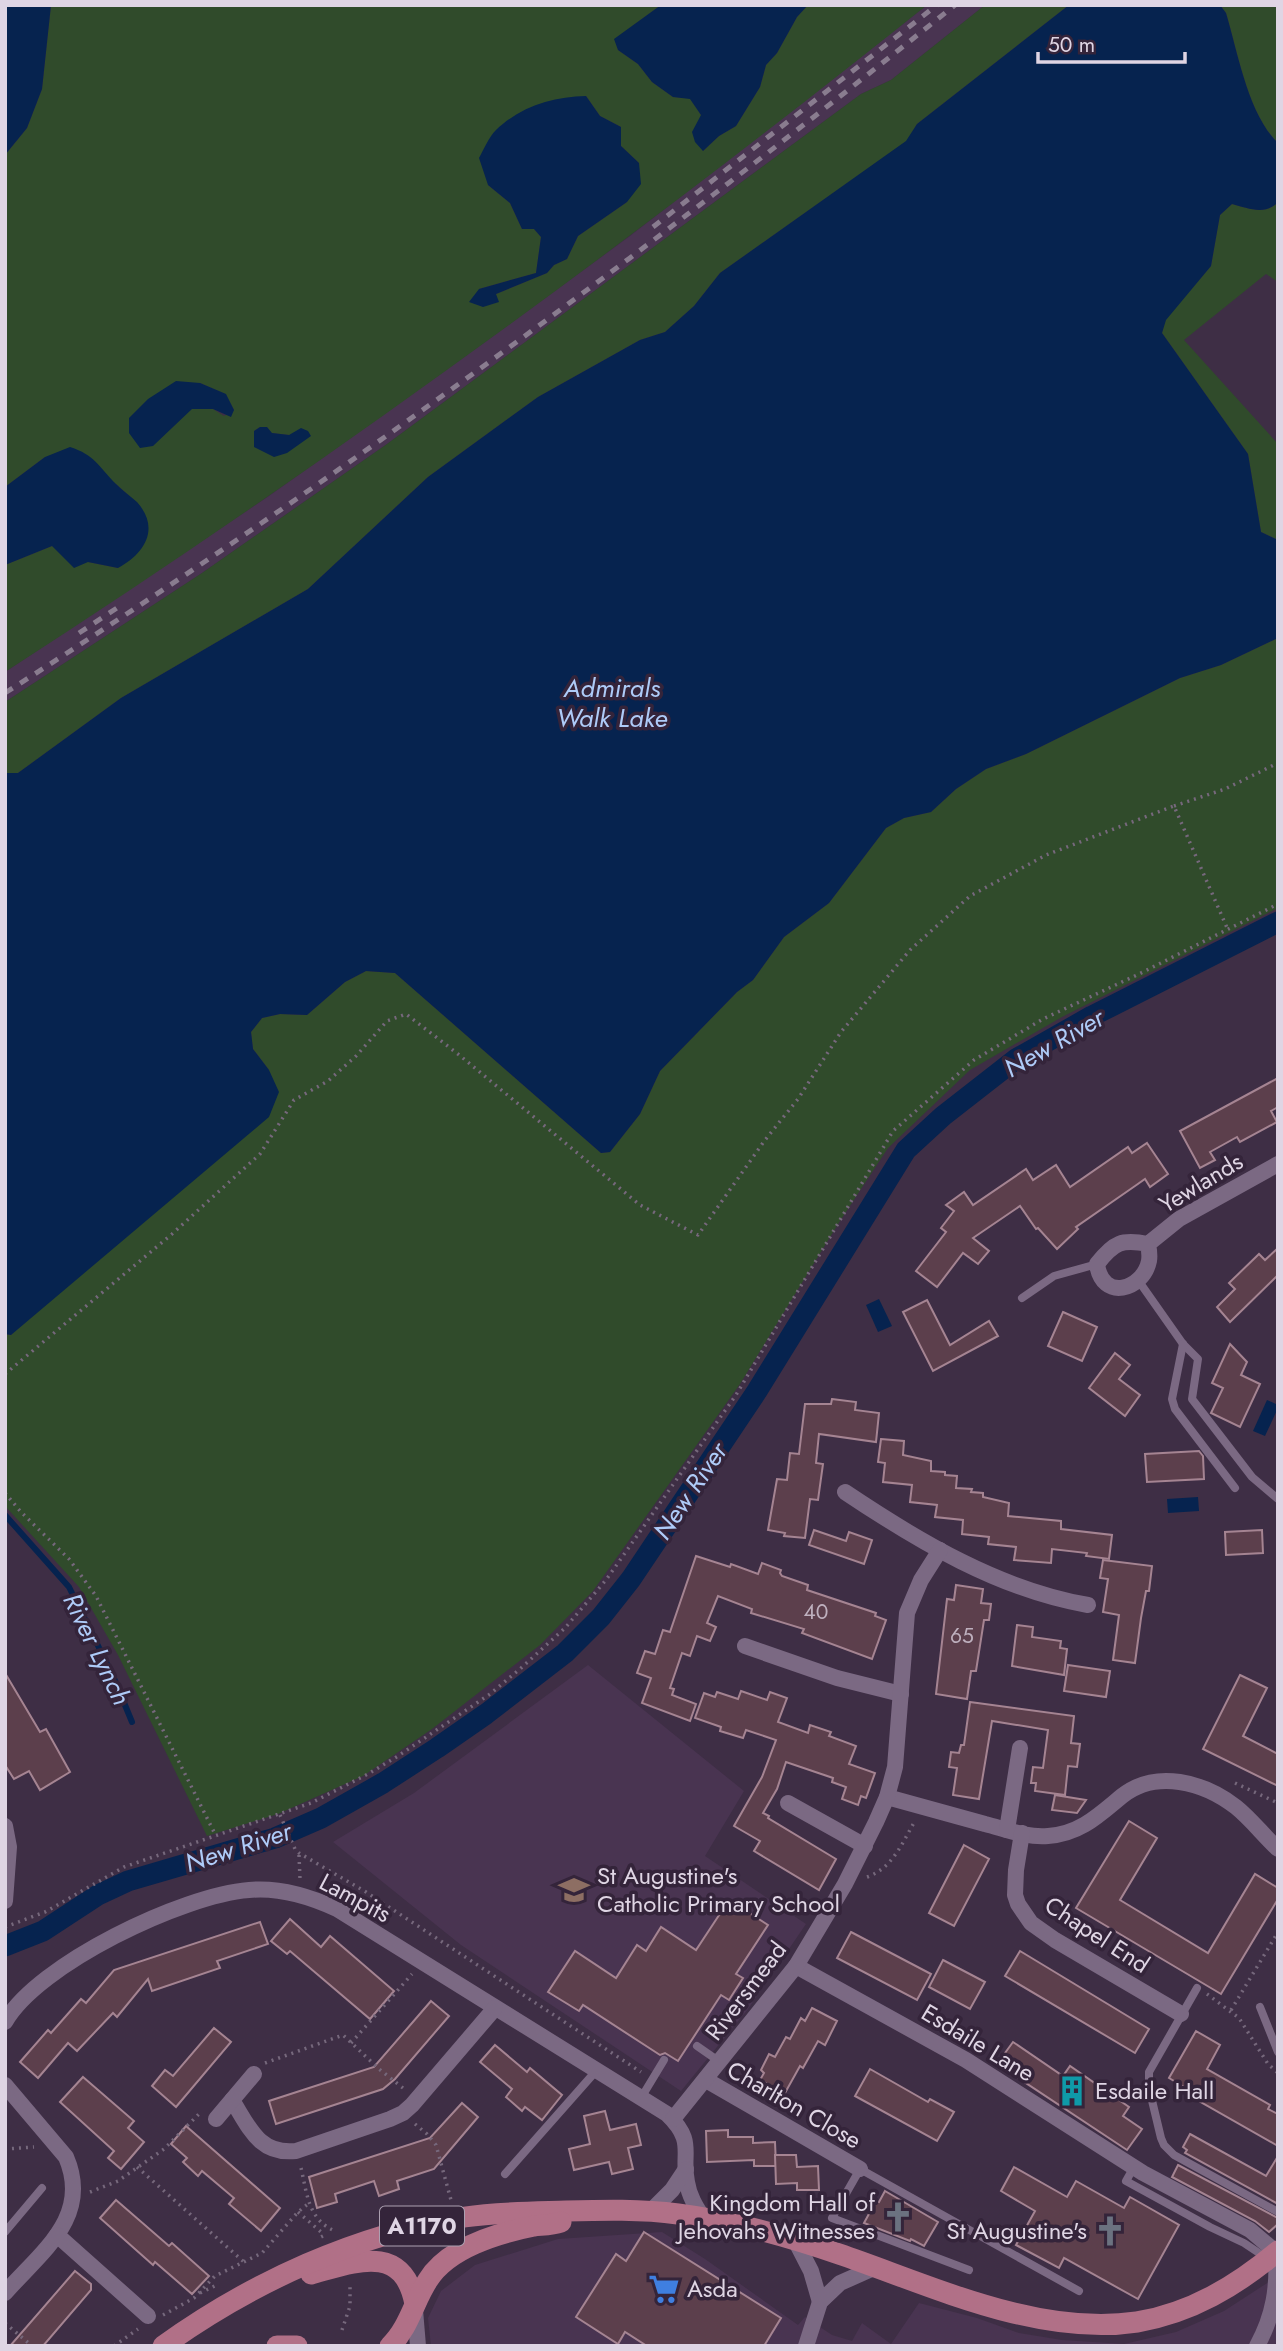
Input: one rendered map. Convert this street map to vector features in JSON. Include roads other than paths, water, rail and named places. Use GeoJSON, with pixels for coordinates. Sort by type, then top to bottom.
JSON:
{"type":"FeatureCollection","features":[{"type":"Feature","properties":{"kind":"main road","name":"A1170"},"geometry":{"type":"LineString","coordinates":[[390,2346],[405,2326],[430,2276],[441,2264],[462,2251],[511,2232],[556,2224],[591,2211]]}},
{"type":"Feature","properties":{"kind":"main road","name":"A1170"},"geometry":{"type":"LineString","coordinates":[[163,2346],[211,2313],[342,2248],[401,2231],[466,2217],[500,2213],[652,2211],[704,2218],[795,2240],[962,2297],[1027,2315],[1061,2321],[1118,2324],[1159,2317],[1203,2302],[1248,2275],[1274,2254]]}},
{"type":"Feature","properties":{"kind":"main road","name":"A1170"},"geometry":{"type":"LineString","coordinates":[[265,2286],[350,2263],[374,2260],[387,2262],[401,2271],[411,2285],[415,2304]]}},
{"type":"Feature","properties":{"kind":"main road"},"geometry":{"type":"LineString","coordinates":[[277,2346],[297,2346]]}},
{"type":"Feature","properties":{"kind":"street","name":"Yewlands"},"geometry":{"type":"LineString","coordinates":[[1097,1264],[1115,1244],[1130,1241],[1148,1244],[1179,1219],[1278,1164]]}},
{"type":"Feature","properties":{"kind":"street","name":"Yewlands"},"geometry":{"type":"LineString","coordinates":[[1138,1280],[1150,1259],[1148,1244]]}},
{"type":"Feature","properties":{"kind":"street"},"geometry":{"type":"LineString","coordinates":[[1097,1264],[1099,1278],[1109,1287],[1124,1288],[1138,1280]]}},
{"type":"Feature","properties":{"kind":"street"},"geometry":{"type":"LineString","coordinates":[[845,1492],[940,1550],[1027,1589],[1088,1605]]}},
{"type":"Feature","properties":{"kind":"street","name":"Riversmead"},"geometry":{"type":"LineString","coordinates":[[673,2119],[796,1966],[865,1846],[887,1797],[895,1766],[907,1613],[921,1580],[940,1550]]}},
{"type":"Feature","properties":{"kind":"street"},"geometry":{"type":"LineString","coordinates":[[745,1646],[837,1678],[901,1694]]}},
{"type":"Feature","properties":{"kind":"street","name":"Chapel End"},"geometry":{"type":"LineString","coordinates":[[1020,1748],[1015,1832],[1015,1895],[1018,1904],[1031,1923],[1055,1940],[1181,2014]]}},
{"type":"Feature","properties":{"kind":"street"},"geometry":{"type":"LineString","coordinates":[[887,1797],[1015,1832],[1040,1836],[1070,1832],[1099,1817],[1141,1784],[1172,1781],[1212,1791],[1226,1799],[1278,1849]]}},
{"type":"Feature","properties":{"kind":"street"},"geometry":{"type":"LineString","coordinates":[[788,1803],[865,1846]]}},
{"type":"Feature","properties":{"kind":"street"},"geometry":{"type":"LineString","coordinates":[[5,1826],[9,1863],[5,1901]]}},
{"type":"Feature","properties":{"kind":"street","name":"Lampits"},"geometry":{"type":"LineString","coordinates":[[8,2012],[63,1968],[120,1933],[167,1912],[218,1895],[247,1890],[295,1893],[337,1909],[673,2119]]}},
{"type":"Feature","properties":{"kind":"street","name":"Esdaile Lane"},"geometry":{"type":"LineString","coordinates":[[796,1966],[966,2060],[1134,2167],[1250,2230],[1274,2254]]}},
{"type":"Feature","properties":{"kind":"street"},"geometry":{"type":"LineString","coordinates":[[232,2100],[260,2143],[284,2152],[296,2151],[403,2113],[495,2008]]}},
{"type":"Feature","properties":{"kind":"street"},"geometry":{"type":"LineString","coordinates":[[216,2119],[254,2074]]}},
{"type":"Feature","properties":{"kind":"street","name":"Charlton Close"},"geometry":{"type":"LineString","coordinates":[[706,2080],[860,2169]]}},
{"type":"Feature","properties":{"kind":"street"},"geometry":{"type":"LineString","coordinates":[[5,2085],[57,2144],[71,2169],[74,2194],[71,2213],[57,2235],[5,2293]]}},
{"type":"Feature","properties":{"kind":"street"},"geometry":{"type":"LineString","coordinates":[[673,2119],[683,2134],[687,2147],[686,2169],[690,2196],[704,2218]]}},
{"type":"Feature","properties":{"kind":"street"},"geometry":{"type":"LineString","coordinates":[[652,2211],[672,2190],[686,2169]]}},
{"type":"Feature","properties":{"kind":"street"},"geometry":{"type":"LineString","coordinates":[[57,2235],[149,2320]]}},
{"type":"Feature","properties":{"kind":"street"},"geometry":{"type":"LineString","coordinates":[[795,2240],[811,2271],[820,2302]]}},
{"type":"Feature","properties":{"kind":"street"},"geometry":{"type":"LineString","coordinates":[[1257,2346],[1275,2302],[1278,2277],[1274,2254]]}},
{"type":"Feature","properties":{"kind":"street"},"geometry":{"type":"LineString","coordinates":[[806,2346],[820,2302],[840,2283],[876,2267]]}},
{"type":"Feature","properties":{"kind":"street"},"geometry":{"type":"LineString","coordinates":[[415,2304],[418,2346]]}},
{"type":"Feature","properties":{"kind":"lane"},"geometry":{"type":"LineString","coordinates":[[1022,1298],[1054,1276],[1097,1264]]}},
{"type":"Feature","properties":{"kind":"lane"},"geometry":{"type":"LineString","coordinates":[[1138,1280],[1183,1344],[1198,1359],[1192,1399],[1252,1477],[1278,1499]]}},
{"type":"Feature","properties":{"kind":"lane"},"geometry":{"type":"LineString","coordinates":[[1183,1344],[1172,1399],[1175,1409],[1235,1488]]}},
{"type":"Feature","properties":{"kind":"lane"},"geometry":{"type":"LineString","coordinates":[[1197,1987],[1149,2072],[1149,2088],[1164,2145],[1174,2155],[1278,2212]]}},
{"type":"Feature","properties":{"kind":"lane"},"geometry":{"type":"LineString","coordinates":[[1260,2007],[1278,2052]]}},
{"type":"Feature","properties":{"kind":"lane"},"geometry":{"type":"LineString","coordinates":[[697,2046],[720,2062]]}},
{"type":"Feature","properties":{"kind":"lane"},"geometry":{"type":"LineString","coordinates":[[640,2098],[664,2060]]}},
{"type":"Feature","properties":{"kind":"lane"},"geometry":{"type":"LineString","coordinates":[[505,2174],[596,2071]]}},
{"type":"Feature","properties":{"kind":"lane"},"geometry":{"type":"LineString","coordinates":[[969,2270],[832,2218],[860,2169],[1079,2291]]}},
{"type":"Feature","properties":{"kind":"lane"},"geometry":{"type":"LineString","coordinates":[[5,2232],[42,2188]]}},
{"type":"Feature","properties":{"kind":"water"},"geometry":{"type":"Polygon","coordinates":[[[5,5],[51,5],[42,89],[27,128],[5,155],[5,5]]]}},
{"type":"Feature","properties":{"kind":"water"},"geometry":{"type":"Polygon","coordinates":[[[661,5],[808,5],[797,17],[777,53],[766,65],[760,87],[736,126],[719,136],[703,151],[695,142],[692,132],[701,115],[690,99],[673,97],[652,82],[638,64],[618,50],[614,39],[661,5]]]}},
{"type":"Feature","properties":{"kind":"water","name":"Admirals Walk Lake"},"geometry":{"type":"Polygon","coordinates":[[[1069,5],[1220,5],[1226,13],[1252,100],[1268,131],[1278,143],[1278,202],[1262,210],[1232,204],[1220,215],[1211,266],[1166,320],[1162,333],[1248,454],[1261,532],[1278,540],[1278,638],[1221,665],[1180,678],[1026,754],[986,769],[956,789],[931,812],[904,818],[886,828],[829,903],[784,937],[753,980],[737,992],[660,1071],[640,1114],[610,1152],[601,1153],[395,973],[366,971],[345,982],[307,1015],[280,1014],[262,1018],[251,1032],[253,1049],[269,1070],[279,1092],[269,1117],[11,1335],[5,1334],[5,773],[18,773],[121,698],[308,589],[428,477],[538,397],[640,340],[665,332],[694,306],[720,273],[906,141],[917,124],[1069,5]]]}},
{"type":"Feature","properties":{"kind":"water"},"geometry":{"type":"Polygon","coordinates":[[[586,96],[600,116],[621,127],[621,146],[639,163],[641,184],[627,202],[578,236],[567,259],[554,265],[547,273],[496,294],[499,302],[483,307],[469,302],[479,289],[536,273],[541,237],[534,229],[522,229],[510,203],[488,185],[479,158],[487,143],[493,133],[527,109],[562,98],[586,96]]]}},
{"type":"Feature","properties":{"kind":"water"},"geometry":{"type":"Polygon","coordinates":[[[176,381],[200,383],[226,394],[234,410],[231,417],[213,409],[192,409],[153,446],[140,448],[129,433],[129,418],[148,399],[176,381]]]}},
{"type":"Feature","properties":{"kind":"water"},"geometry":{"type":"Polygon","coordinates":[[[267,427],[272,433],[289,435],[301,428],[311,436],[287,453],[274,457],[254,447],[254,431],[267,427]]]}},
{"type":"Feature","properties":{"kind":"water"},"geometry":{"type":"Polygon","coordinates":[[[70,447],[91,457],[137,502],[148,522],[142,548],[118,568],[88,562],[74,568],[52,546],[5,565],[5,487],[45,457],[70,447]]]}},
{"type":"Feature","properties":{"kind":"water"},"geometry":{"type":"Polygon","coordinates":[[[879,1299],[892,1326],[878,1332],[866,1305],[879,1299]]]}},
{"type":"Feature","properties":{"kind":"water"},"geometry":{"type":"Polygon","coordinates":[[[1267,1400],[1278,1405],[1278,1408],[1265,1436],[1253,1431],[1267,1400]]]}},
{"type":"Feature","properties":{"kind":"water"},"geometry":{"type":"Polygon","coordinates":[[[1198,1497],[1199,1511],[1168,1513],[1167,1499],[1198,1497]]]}},
{"type":"Feature","properties":{"kind":"waterway","name":"New River"},"geometry":{"type":"LineString","coordinates":[[5,1946],[43,1931],[98,1895],[128,1881],[275,1838],[321,1818],[437,1748],[565,1653],[601,1617],[631,1579],[757,1391],[906,1150],[943,1116],[1016,1059],[1092,1016],[1278,922]]}},
{"type":"Feature","properties":{"kind":"waterway","name":"River Lynch"},"geometry":{"type":"LineString","coordinates":[[5,1515],[69,1587],[113,1676],[132,1722]]}},
{"type":"Feature","properties":{"kind":"railway"},"geometry":{"type":"LineString","coordinates":[[653,227],[937,5]]}},
{"type":"Feature","properties":{"kind":"railway"},"geometry":{"type":"LineString","coordinates":[[5,693],[249,531],[489,362],[724,186],[955,5]]}},
{"type":"Feature","properties":{"kind":"railway"},"geometry":{"type":"LineString","coordinates":[[79,633],[123,604]]}},
{"type":"Feature","properties":{"kind":"place","name":"St Augustine's Catholic Primary School"},"geometry":{"type":"Point","coordinates":[574,1890]}},
{"type":"Feature","properties":{"kind":"place","name":"Esdaile Hall"},"geometry":{"type":"Point","coordinates":[1072,2091]}},
{"type":"Feature","properties":{"kind":"place","name":"Kingdom Hall of Jehovahs Witnesses"},"geometry":{"type":"Point","coordinates":[898,2217]}},
{"type":"Feature","properties":{"kind":"place","name":"St Augustine's"},"geometry":{"type":"Point","coordinates":[1110,2231]}},
{"type":"Feature","properties":{"kind":"place","name":"Asda"},"geometry":{"type":"Point","coordinates":[664,2289]}}]}
